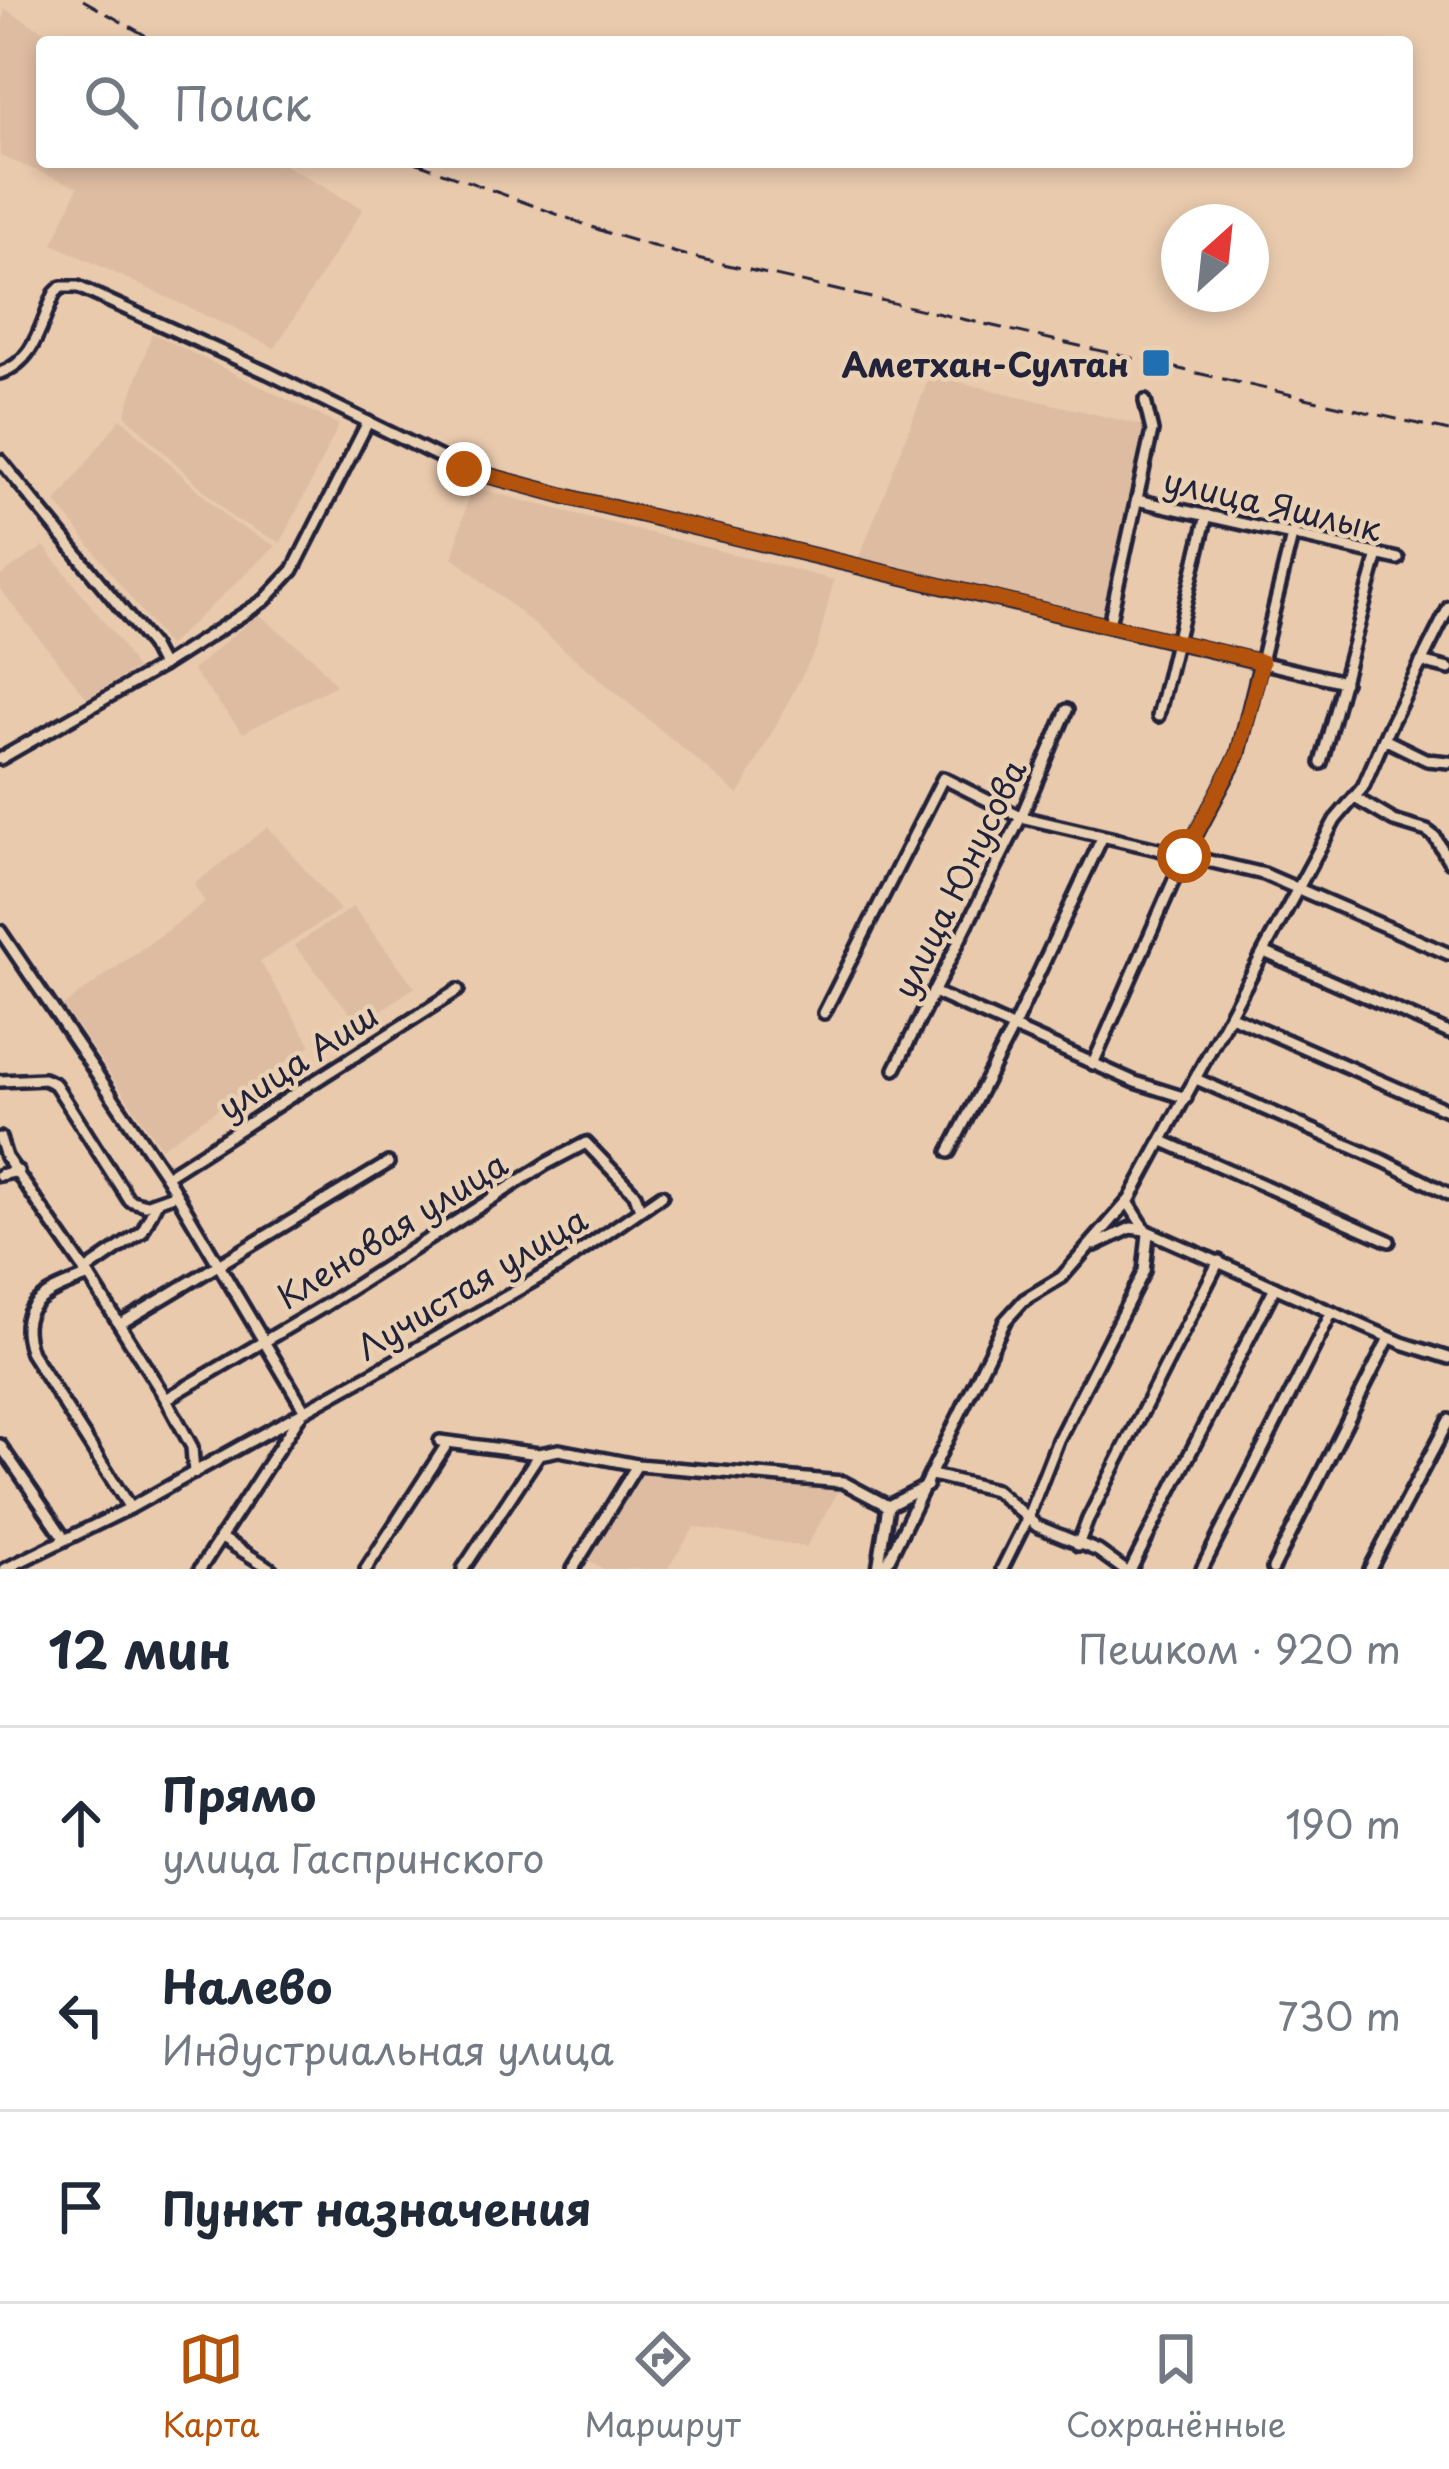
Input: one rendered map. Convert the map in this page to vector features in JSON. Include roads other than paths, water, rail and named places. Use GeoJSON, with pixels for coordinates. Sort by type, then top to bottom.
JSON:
{"type":"FeatureCollection","features":[{"type":"Feature","properties":{"kind":"street"},"geometry":{"type":"LineString","coordinates":[[0,373],[27,356],[55,293],[69,286],[162,323],[464,469],[1344,682]]}},
{"type":"Feature","properties":{"kind":"street"},"geometry":{"type":"LineString","coordinates":[[1109,624],[1152,431],[1145,401]]}},
{"type":"Feature","properties":{"kind":"street"},"geometry":{"type":"LineString","coordinates":[[0,759],[162,666],[266,599],[292,570],[368,422]]}},
{"type":"Feature","properties":{"kind":"street"},"geometry":{"type":"LineString","coordinates":[[0,460],[152,645],[162,666]]}},
{"type":"Feature","properties":{"kind":"street","name":"улица Яшлык"},"geometry":{"type":"LineString","coordinates":[[1136,500],[1398,559]]}},
{"type":"Feature","properties":{"kind":"street"},"geometry":{"type":"LineString","coordinates":[[1158,716],[1207,515]]}},
{"type":"Feature","properties":{"kind":"street"},"geometry":{"type":"LineString","coordinates":[[1093,1064],[1184,856],[1238,754],[1293,532]]}},
{"type":"Feature","properties":{"kind":"street"},"geometry":{"type":"LineString","coordinates":[[1321,763],[1378,554]]}},
{"type":"Feature","properties":{"kind":"street"},"geometry":{"type":"LineString","coordinates":[[881,1569],[930,1480],[1005,1321],[1024,1300],[1061,1277],[1128,1202],[1335,820],[1355,798],[1449,608]]}},
{"type":"Feature","properties":{"kind":"street"},"geometry":{"type":"LineString","coordinates":[[1421,662],[1449,669]]}},
{"type":"Feature","properties":{"kind":"street","name":"улица Юнусова"},"geometry":{"type":"LineString","coordinates":[[895,1069],[1021,817],[1067,710]]}},
{"type":"Feature","properties":{"kind":"street"},"geometry":{"type":"LineString","coordinates":[[1384,739],[1427,760],[1449,762]]}},
{"type":"Feature","properties":{"kind":"street"},"geometry":{"type":"LineString","coordinates":[[824,1013],[943,778],[1021,817],[1249,869],[1449,954]]}},
{"type":"Feature","properties":{"kind":"street"},"geometry":{"type":"LineString","coordinates":[[1355,798],[1435,837],[1449,861]]}},
{"type":"Feature","properties":{"kind":"street"},"geometry":{"type":"LineString","coordinates":[[949,1152],[1102,838]]}},
{"type":"Feature","properties":{"kind":"street"},"geometry":{"type":"LineString","coordinates":[[0,931],[166,1176],[304,1409],[200,1569]]}},
{"type":"Feature","properties":{"kind":"street"},"geometry":{"type":"LineString","coordinates":[[1264,952],[1449,1033]]}},
{"type":"Feature","properties":{"kind":"street","name":"улица Аиш"},"geometry":{"type":"LineString","coordinates":[[166,1176],[458,990]]}},
{"type":"Feature","properties":{"kind":"street"},"geometry":{"type":"LineString","coordinates":[[933,992],[1093,1064],[1186,1098]]}},
{"type":"Feature","properties":{"kind":"street"},"geometry":{"type":"LineString","coordinates":[[1231,1016],[1449,1111]]}},
{"type":"Feature","properties":{"kind":"street"},"geometry":{"type":"LineString","coordinates":[[0,1081],[44,1079],[55,1084],[129,1200],[137,1205],[176,1194]]}},
{"type":"Feature","properties":{"kind":"street"},"geometry":{"type":"LineString","coordinates":[[1196,1079],[1449,1194]]}},
{"type":"Feature","properties":{"kind":"street"},"geometry":{"type":"LineString","coordinates":[[0,1138],[6,1157],[166,1400],[192,1447],[194,1473]]}},
{"type":"Feature","properties":{"kind":"street"},"geometry":{"type":"LineString","coordinates":[[1163,1141],[1389,1241]]}},
{"type":"Feature","properties":{"kind":"street","name":"Кленовая улица"},"geometry":{"type":"LineString","coordinates":[[166,1400],[586,1143],[634,1194],[640,1209]]}},
{"type":"Feature","properties":{"kind":"street"},"geometry":{"type":"LineString","coordinates":[[120,1324],[388,1163]]}},
{"type":"Feature","properties":{"kind":"street"},"geometry":{"type":"LineString","coordinates":[[0,1175],[18,1171]]}},
{"type":"Feature","properties":{"kind":"street","name":"Лучистая улица"},"geometry":{"type":"LineString","coordinates":[[5,1569],[130,1508],[561,1265],[662,1195]]}},
{"type":"Feature","properties":{"kind":"street"},"geometry":{"type":"LineString","coordinates":[[130,1508],[31,1353],[25,1321],[32,1307],[50,1292],[87,1274],[142,1232],[157,1202]]}},
{"type":"Feature","properties":{"kind":"street"},"geometry":{"type":"LineString","coordinates":[[1002,1569],[1058,1440],[1144,1271],[1145,1230],[1128,1202]]}},
{"type":"Feature","properties":{"kind":"street"},"geometry":{"type":"LineString","coordinates":[[1089,1248],[1131,1228],[1145,1230],[1389,1338],[1449,1358]]}},
{"type":"Feature","properties":{"kind":"street"},"geometry":{"type":"LineString","coordinates":[[1078,1545],[1219,1262]]}},
{"type":"Feature","properties":{"kind":"street"},"geometry":{"type":"LineString","coordinates":[[888,1506],[930,1480],[995,1490],[1027,1519],[1127,1569],[1275,1287]]}},
{"type":"Feature","properties":{"kind":"street"},"geometry":{"type":"LineString","coordinates":[[1202,1569],[1332,1312]]}},
{"type":"Feature","properties":{"kind":"street"},"geometry":{"type":"LineString","coordinates":[[1273,1569],[1389,1338]]}},
{"type":"Feature","properties":{"kind":"street"},"geometry":{"type":"LineString","coordinates":[[1370,1569],[1449,1420]]}},
{"type":"Feature","properties":{"kind":"street"},"geometry":{"type":"LineString","coordinates":[[366,1569],[443,1443],[539,1454],[559,1450],[637,1465],[842,1481],[888,1506]]}},
{"type":"Feature","properties":{"kind":"street"},"geometry":{"type":"LineString","coordinates":[[0,1445],[64,1538]]}},
{"type":"Feature","properties":{"kind":"street"},"geometry":{"type":"LineString","coordinates":[[463,1569],[539,1454]]}},
{"type":"Feature","properties":{"kind":"street"},"geometry":{"type":"LineString","coordinates":[[573,1569],[637,1465]]}},
{"type":"Feature","properties":{"kind":"street"},"geometry":{"type":"LineString","coordinates":[[881,1569],[888,1506]]}},
{"type":"Feature","properties":{"kind":"street"},"geometry":{"type":"LineString","coordinates":[[220,1537],[271,1569]]}},
{"type":"Feature","properties":{"kind":"railway"},"geometry":{"type":"LineString","coordinates":[[83,0],[146,36]]}},
{"type":"Feature","properties":{"kind":"railway"},"geometry":{"type":"LineString","coordinates":[[431,168],[608,233],[680,254],[1449,431]]}},
{"type":"Feature","properties":{"kind":"place","name":"Аметхан-Султан"},"geometry":{"type":"Point","coordinates":[1156,363]}}]}
